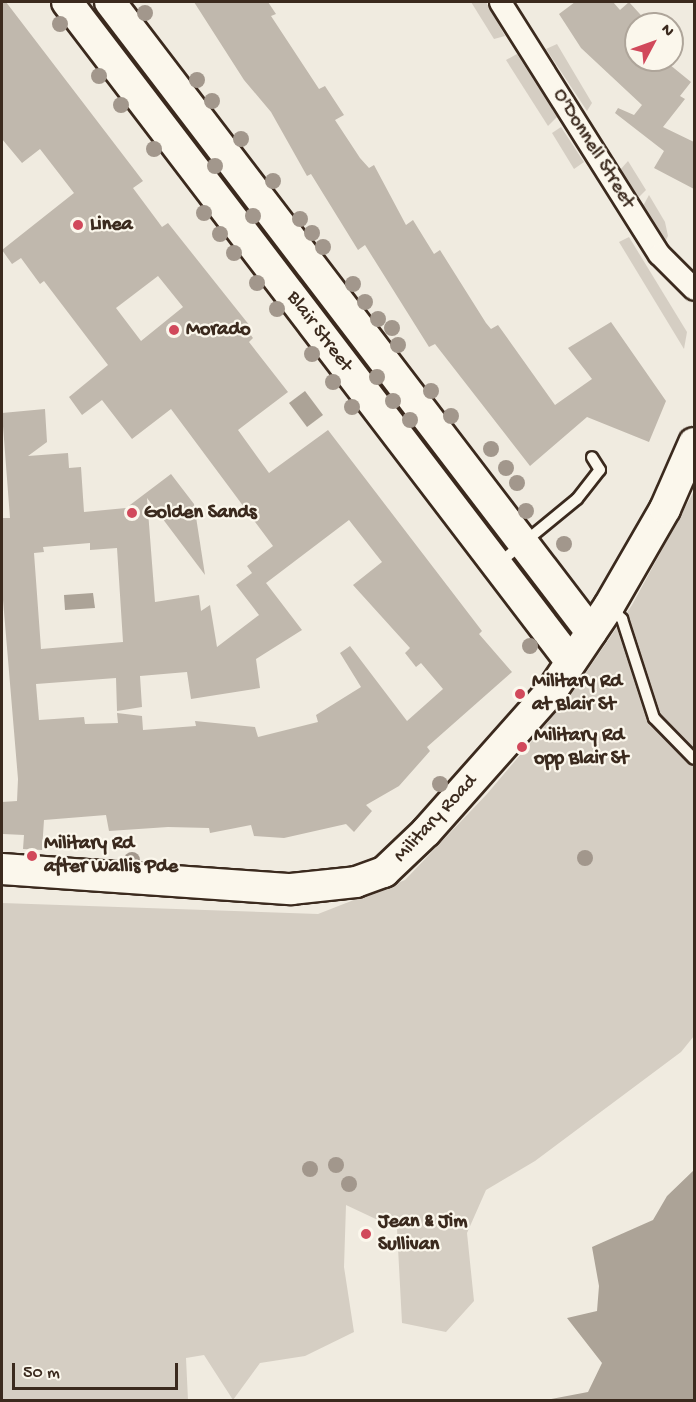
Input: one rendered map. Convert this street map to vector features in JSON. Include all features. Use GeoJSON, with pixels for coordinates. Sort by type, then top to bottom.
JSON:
{"type":"FeatureCollection","features":[{"type":"Feature","properties":{"kind":"street","name":"Blair Street"},"geometry":{"type":"LineString","coordinates":[[67,2],[571,662]]}},
{"type":"Feature","properties":{"kind":"street","name":"Blair Street"},"geometry":{"type":"LineString","coordinates":[[110,2],[591,632]]}},
{"type":"Feature","properties":{"kind":"street","name":"O'Donnell Street"},"geometry":{"type":"LineString","coordinates":[[500,2],[659,254],[694,290]]}},
{"type":"Feature","properties":{"kind":"street"},"geometry":{"type":"LineString","coordinates":[[152,112],[179,91]]}},
{"type":"Feature","properties":{"kind":"street"},"geometry":{"type":"LineString","coordinates":[[336,354],[363,333]]}},
{"type":"Feature","properties":{"kind":"street","name":"Military Road"},"geometry":{"type":"LineString","coordinates":[[2,868],[291,889],[371,879],[395,863],[426,832],[571,662],[609,606],[665,509],[694,443]]}},
{"type":"Feature","properties":{"kind":"lane"},"geometry":{"type":"LineString","coordinates":[[497,564],[577,499],[600,470],[592,457]]}},
{"type":"Feature","properties":{"kind":"lane"},"geometry":{"type":"LineString","coordinates":[[609,606],[622,620],[654,718],[694,759]]}},
{"type":"Feature","properties":{"kind":"shaded area"},"geometry":{"type":"Polygon","coordinates":[[[76,2],[101,2],[159,86],[156,89],[152,91],[76,2]]]}},
{"type":"Feature","properties":{"kind":"shaded area"},"geometry":{"type":"Polygon","coordinates":[[[471,2],[486,2],[505,36],[494,39],[471,2]]]}},
{"type":"Feature","properties":{"kind":"shaded area"},"geometry":{"type":"Polygon","coordinates":[[[557,44],[592,103],[587,111],[546,49],[557,44]]]}},
{"type":"Feature","properties":{"kind":"shaded area"},"geometry":{"type":"Polygon","coordinates":[[[517,54],[557,117],[548,126],[506,60],[517,54]]]}},
{"type":"Feature","properties":{"kind":"shaded area"},"geometry":{"type":"Polygon","coordinates":[[[178,111],[264,214],[248,226],[171,117],[178,111]]]}},
{"type":"Feature","properties":{"kind":"shaded area"},"geometry":{"type":"Polygon","coordinates":[[[561,127],[584,162],[574,169],[552,133],[561,127]]]}},
{"type":"Feature","properties":{"kind":"shaded area"},"geometry":{"type":"Polygon","coordinates":[[[628,161],[646,190],[639,197],[620,170],[628,161]]]}},
{"type":"Feature","properties":{"kind":"shaded area"},"geometry":{"type":"Polygon","coordinates":[[[649,195],[665,222],[668,236],[664,244],[643,206],[649,195]]]}},
{"type":"Feature","properties":{"kind":"shaded area"},"geometry":{"type":"Polygon","coordinates":[[[267,221],[344,331],[337,336],[251,233],[267,221]]]}},
{"type":"Feature","properties":{"kind":"shaded area"},"geometry":{"type":"Polygon","coordinates":[[[629,237],[687,332],[684,349],[619,242],[629,237]]]}},
{"type":"Feature","properties":{"kind":"shaded area"},"geometry":{"type":"Polygon","coordinates":[[[363,355],[439,445],[423,456],[356,360],[363,355]]]}},
{"type":"Feature","properties":{"kind":"shaded area"},"geometry":{"type":"Polygon","coordinates":[[[305,391],[323,415],[307,427],[289,403],[305,391]]]}},
{"type":"Feature","properties":{"kind":"shaded area"},"geometry":{"type":"Polygon","coordinates":[[[444,450],[509,547],[506,551],[502,553],[427,462],[444,450]]]}},
{"type":"Feature","properties":{"kind":"shaded area"},"geometry":{"type":"Polygon","coordinates":[[[694,491],[694,1036],[681,1052],[535,1161],[486,1190],[467,1233],[474,1301],[446,1332],[402,1323],[397,1229],[346,1205],[344,1267],[354,1332],[305,1356],[260,1363],[233,1400],[204,1355],[186,1358],[188,1400],[2,1400],[2,903],[318,914],[405,880],[487,794],[570,696],[632,605],[694,491]]]}},
{"type":"Feature","properties":{"kind":"shaded area"},"geometry":{"type":"Polygon","coordinates":[[[93,593],[95,608],[65,610],[64,595],[93,593]]]}},
{"type":"Feature","properties":{"kind":"shaded area"},"geometry":{"type":"Polygon","coordinates":[[[694,1170],[694,1400],[546,1400],[588,1392],[602,1363],[567,1318],[597,1311],[599,1286],[592,1247],[653,1220],[667,1196],[694,1170]]]}},
{"type":"Feature","properties":{"kind":"building"},"geometry":{"type":"Polygon","coordinates":[[[2,2],[6,2],[143,181],[133,188],[162,227],[168,223],[250,326],[246,329],[253,338],[249,342],[288,392],[238,430],[269,473],[328,430],[482,631],[479,634],[512,672],[427,747],[430,751],[399,786],[366,805],[372,811],[354,832],[346,824],[284,838],[254,836],[251,825],[210,833],[209,828],[168,827],[109,831],[106,815],[44,820],[42,850],[23,849],[24,835],[3,834],[2,802],[17,801],[18,779],[2,588],[2,518],[10,518],[2,413],[45,409],[47,442],[28,456],[68,453],[69,468],[81,467],[84,512],[126,508],[171,474],[194,504],[205,575],[147,498],[155,602],[199,595],[201,611],[210,605],[217,647],[259,615],[236,585],[252,573],[247,566],[273,546],[171,409],[132,439],[102,400],[82,415],[69,397],[108,365],[44,281],[40,284],[21,258],[12,264],[2,250],[74,193],[40,149],[22,163],[2,139],[2,2]],[[158,276],[116,308],[141,341],[183,307],[158,276]],[[349,520],[266,583],[302,630],[256,659],[260,688],[191,699],[187,672],[140,676],[142,707],[117,711],[116,678],[36,684],[39,720],[84,717],[85,724],[118,723],[117,713],[142,716],[143,730],[196,726],[195,721],[255,727],[258,737],[318,722],[316,715],[361,687],[340,653],[350,646],[407,721],[443,689],[421,663],[416,667],[405,653],[410,648],[353,585],[382,562],[349,520]],[[90,543],[43,547],[44,552],[34,553],[41,649],[123,642],[117,548],[90,550],[90,543]]]}},
{"type":"Feature","properties":{"kind":"building"},"geometry":{"type":"Polygon","coordinates":[[[194,2],[268,2],[276,14],[271,16],[319,89],[325,86],[344,115],[335,120],[360,158],[369,168],[374,165],[406,225],[413,220],[434,254],[440,250],[486,323],[491,329],[498,325],[555,405],[592,379],[568,348],[611,322],[666,401],[649,442],[587,417],[530,466],[435,344],[429,347],[365,245],[358,250],[311,174],[307,176],[271,112],[244,80],[194,2]]]}},
{"type":"Feature","properties":{"kind":"building"},"geometry":{"type":"Polygon","coordinates":[[[575,2],[613,2],[620,10],[629,2],[638,12],[624,12],[624,72],[679,72],[691,82],[680,96],[685,99],[663,127],[694,142],[694,189],[654,168],[664,151],[615,113],[618,108],[634,115],[642,105],[581,48],[559,14],[575,2]]]}},
{"type":"Feature","properties":{"kind":"place","name":"Linea"},"geometry":{"type":"Point","coordinates":[78,225]}},
{"type":"Feature","properties":{"kind":"place","name":"Morado"},"geometry":{"type":"Point","coordinates":[174,330]}},
{"type":"Feature","properties":{"kind":"place","name":"Golden Sands"},"geometry":{"type":"Point","coordinates":[132,513]}},
{"type":"Feature","properties":{"kind":"place","name":"Military Rd at Blair St"},"geometry":{"type":"Point","coordinates":[520,694]}},
{"type":"Feature","properties":{"kind":"place","name":"Military Rd opp Blair St"},"geometry":{"type":"Point","coordinates":[522,747]}},
{"type":"Feature","properties":{"kind":"place","name":"Military Rd after Wallis Pde"},"geometry":{"type":"Point","coordinates":[32,856]}},
{"type":"Feature","properties":{"kind":"place","name":"Jean & Jim Sullivan"},"geometry":{"type":"Point","coordinates":[366,1234]}}]}
